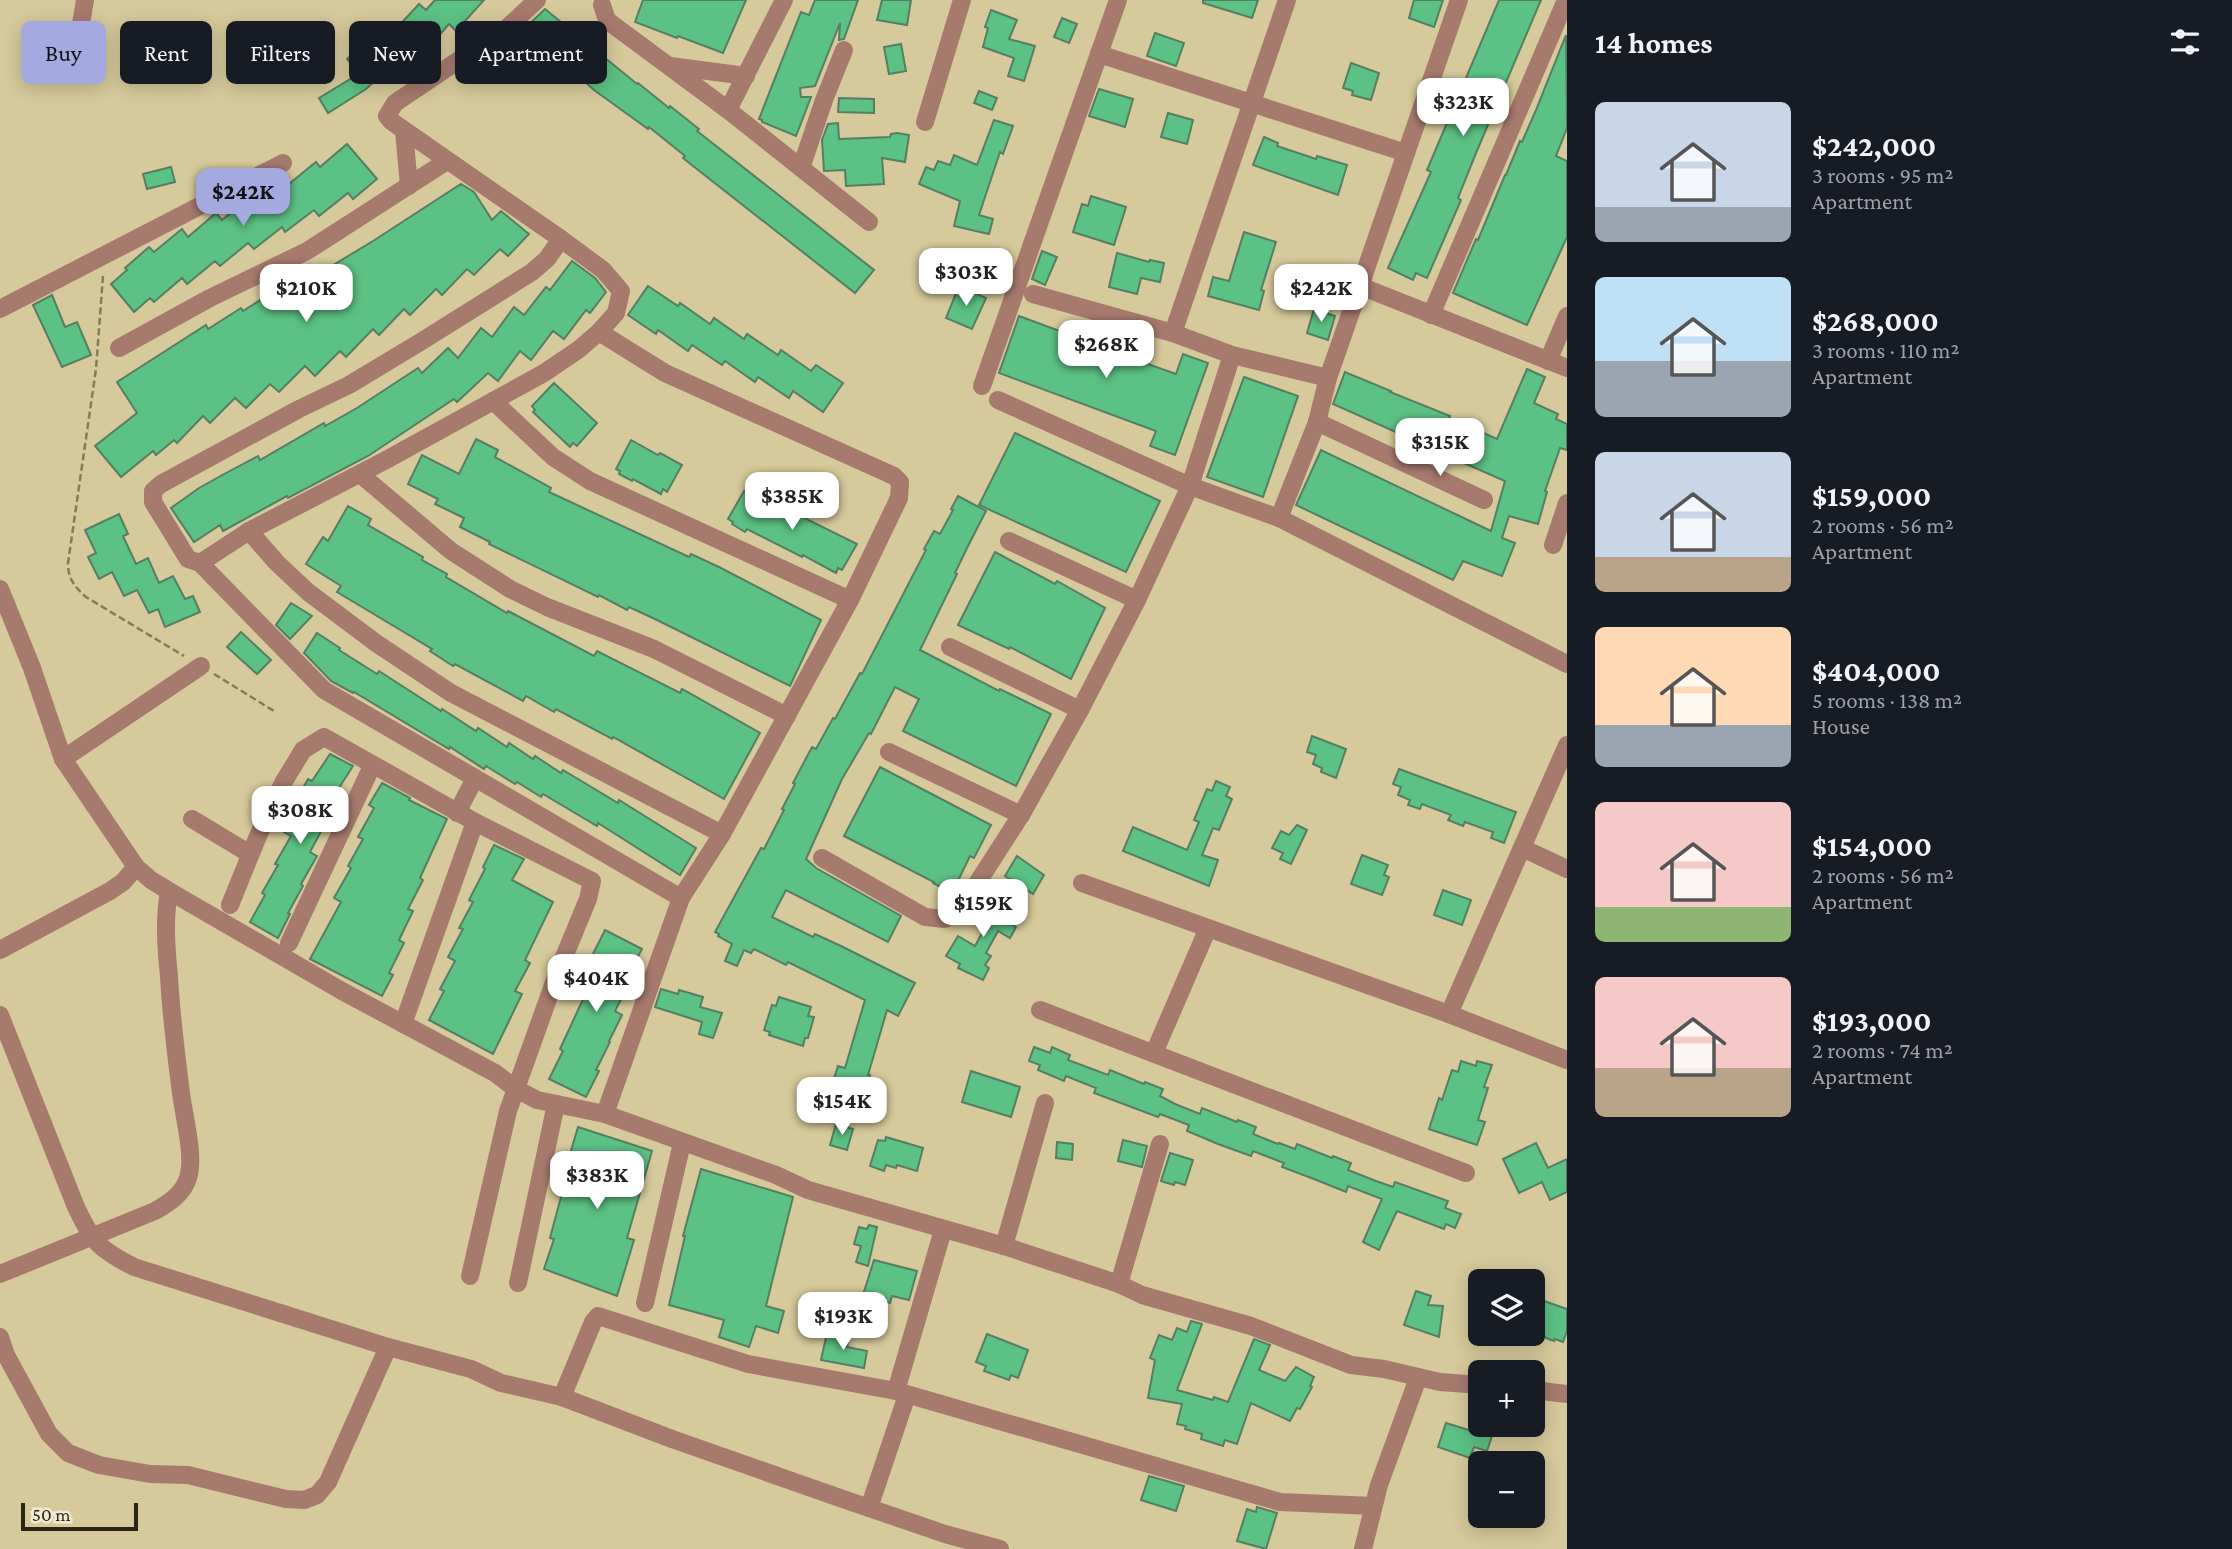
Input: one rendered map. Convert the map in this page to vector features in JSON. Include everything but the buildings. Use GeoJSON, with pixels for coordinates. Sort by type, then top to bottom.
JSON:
{"type":"FeatureCollection","features":[{"type":"Feature","properties":{"kind":"street"},"geometry":{"type":"LineString","coordinates":[[82,21],[85,0]]}},
{"type":"Feature","properties":{"kind":"street"},"geometry":{"type":"LineString","coordinates":[[200,563],[249,531],[360,474],[544,373],[578,350],[616,313],[621,291],[603,270],[404,131],[387,116],[391,107],[508,27],[537,0]]}},
{"type":"Feature","properties":{"kind":"street"},"geometry":{"type":"LineString","coordinates":[[728,110],[784,0]]}},
{"type":"Feature","properties":{"kind":"street"},"geometry":{"type":"LineString","coordinates":[[925,122],[962,0]]}},
{"type":"Feature","properties":{"kind":"street"},"geometry":{"type":"LineString","coordinates":[[982,386],[1118,0]]}},
{"type":"Feature","properties":{"kind":"street"},"geometry":{"type":"LineString","coordinates":[[1172,333],[1287,0]]}},
{"type":"Feature","properties":{"kind":"street"},"geometry":{"type":"LineString","coordinates":[[1279,518],[1317,422],[1328,378],[1459,0]]}},
{"type":"Feature","properties":{"kind":"street"},"geometry":{"type":"LineString","coordinates":[[1431,315],[1566,0]]}},
{"type":"Feature","properties":{"kind":"street"},"geometry":{"type":"LineString","coordinates":[[600,2],[607,20],[728,110],[869,222]]}},
{"type":"Feature","properties":{"kind":"street"},"geometry":{"type":"LineString","coordinates":[[801,168],[844,50]]}},
{"type":"Feature","properties":{"kind":"street"},"geometry":{"type":"LineString","coordinates":[[1099,54],[1406,153]]}},
{"type":"Feature","properties":{"kind":"street"},"geometry":{"type":"LineString","coordinates":[[667,65],[746,76]]}},
{"type":"Feature","properties":{"kind":"street"},"geometry":{"type":"LineString","coordinates":[[404,131],[409,186]]}},
{"type":"Feature","properties":{"kind":"street"},"geometry":{"type":"LineString","coordinates":[[119,348],[210,298],[307,251],[447,160]]}},
{"type":"Feature","properties":{"kind":"street"},"geometry":{"type":"LineString","coordinates":[[0,309],[283,163]]}},
{"type":"Feature","properties":{"kind":"street"},"geometry":{"type":"LineString","coordinates":[[561,239],[539,267],[349,384],[161,484],[153,491],[153,502],[188,559],[200,563],[324,690],[681,898]]}},
{"type":"Feature","properties":{"kind":"street"},"geometry":{"type":"LineString","coordinates":[[1360,286],[1567,368]]}},
{"type":"Feature","properties":{"kind":"street"},"geometry":{"type":"LineString","coordinates":[[1033,295],[1172,333],[1232,355],[1328,378]]}},
{"type":"Feature","properties":{"kind":"street"},"geometry":{"type":"LineString","coordinates":[[1548,361],[1567,316]]}},
{"type":"Feature","properties":{"kind":"street"},"geometry":{"type":"LineString","coordinates":[[599,332],[665,373],[894,476],[900,482],[899,498],[893,513],[850,600],[722,834],[681,898],[605,1114]]}},
{"type":"Feature","properties":{"kind":"street"},"geometry":{"type":"LineString","coordinates":[[822,858],[925,917],[945,919],[965,902],[1021,815],[1137,600],[1190,486],[1232,355]]}},
{"type":"Feature","properties":{"kind":"street"},"geometry":{"type":"LineString","coordinates":[[998,400],[1190,486],[1279,518],[1567,664]]}},
{"type":"Feature","properties":{"kind":"street"},"geometry":{"type":"LineString","coordinates":[[493,401],[553,457],[590,481],[850,600]]}},
{"type":"Feature","properties":{"kind":"street"},"geometry":{"type":"LineString","coordinates":[[1317,422],[1484,500]]}},
{"type":"Feature","properties":{"kind":"street"},"geometry":{"type":"LineString","coordinates":[[360,474],[452,551],[510,589],[547,607],[654,649],[787,716]]}},
{"type":"Feature","properties":{"kind":"street"},"geometry":{"type":"LineString","coordinates":[[1553,545],[1567,503]]}},
{"type":"Feature","properties":{"kind":"street"},"geometry":{"type":"LineString","coordinates":[[249,531],[277,564],[308,592],[422,674],[451,692],[722,834]]}},
{"type":"Feature","properties":{"kind":"street"},"geometry":{"type":"LineString","coordinates":[[1009,541],[1137,600]]}},
{"type":"Feature","properties":{"kind":"street"},"geometry":{"type":"LineString","coordinates":[[0,589],[32,668],[63,759],[136,867],[169,891],[342,991],[495,1073],[516,1089],[537,1100],[605,1114],[808,1189],[1004,1246],[1119,1284],[1142,1295],[1251,1326],[1351,1364],[1440,1382],[1468,1384]]}},
{"type":"Feature","properties":{"kind":"street"},"geometry":{"type":"LineString","coordinates":[[950,647],[1080,710]]}},
{"type":"Feature","properties":{"kind":"street"},"geometry":{"type":"LineString","coordinates":[[63,759],[201,666]]}},
{"type":"Feature","properties":{"kind":"street"},"geometry":{"type":"LineString","coordinates":[[230,905],[283,783],[303,750],[324,737],[457,813],[592,881],[588,899],[516,1089],[500,1143],[470,1276]]}},
{"type":"Feature","properties":{"kind":"street"},"geometry":{"type":"LineString","coordinates":[[1449,1014],[1567,745]]}},
{"type":"Feature","properties":{"kind":"street"},"geometry":{"type":"LineString","coordinates":[[889,751],[1021,815]]}},
{"type":"Feature","properties":{"kind":"street"},"geometry":{"type":"LineString","coordinates":[[289,943],[372,765]]}},
{"type":"Feature","properties":{"kind":"street"},"geometry":{"type":"LineString","coordinates":[[457,813],[475,778]]}},
{"type":"Feature","properties":{"kind":"street"},"geometry":{"type":"LineString","coordinates":[[192,818],[250,854]]}},
{"type":"Feature","properties":{"kind":"street"},"geometry":{"type":"LineString","coordinates":[[403,1024],[475,822]]}},
{"type":"Feature","properties":{"kind":"street"},"geometry":{"type":"LineString","coordinates":[[1522,848],[1567,870]]}},
{"type":"Feature","properties":{"kind":"street"},"geometry":{"type":"LineString","coordinates":[[0,950],[110,891],[123,882],[136,867]]}},
{"type":"Feature","properties":{"kind":"street"},"geometry":{"type":"LineString","coordinates":[[1082,883],[1449,1014],[1567,1060]]}},
{"type":"Feature","properties":{"kind":"street"},"geometry":{"type":"LineString","coordinates":[[0,1274],[169,1203],[184,1188],[190,1170],[173,1033],[165,916],[169,891]]}},
{"type":"Feature","properties":{"kind":"street"},"geometry":{"type":"LineString","coordinates":[[1154,1053],[1208,928]]}},
{"type":"Feature","properties":{"kind":"street"},"geometry":{"type":"LineString","coordinates":[[1040,1010],[1466,1172]]}},
{"type":"Feature","properties":{"kind":"street"},"geometry":{"type":"LineString","coordinates":[[0,1015],[90,1237],[105,1250],[134,1267],[388,1347],[471,1369],[501,1383],[562,1397],[671,1439],[869,1508],[945,1534],[1000,1549]]}},
{"type":"Feature","properties":{"kind":"street"},"geometry":{"type":"LineString","coordinates":[[1004,1246],[1045,1103]]}},
{"type":"Feature","properties":{"kind":"street"},"geometry":{"type":"LineString","coordinates":[[518,1283],[556,1104]]}},
{"type":"Feature","properties":{"kind":"street"},"geometry":{"type":"LineString","coordinates":[[645,1303],[682,1143]]}},
{"type":"Feature","properties":{"kind":"street"},"geometry":{"type":"LineString","coordinates":[[1119,1284],[1160,1144]]}},
{"type":"Feature","properties":{"kind":"street"},"geometry":{"type":"LineString","coordinates":[[869,1508],[943,1230]]}},
{"type":"Feature","properties":{"kind":"street"},"geometry":{"type":"LineString","coordinates":[[562,1397],[593,1322],[598,1316],[748,1364],[901,1393],[1280,1502],[1373,1506]]}},
{"type":"Feature","properties":{"kind":"street"},"geometry":{"type":"LineString","coordinates":[[0,1337],[3,1356],[49,1434],[68,1452],[99,1465],[150,1474],[188,1475],[286,1499],[304,1500],[317,1495],[328,1482],[388,1347]]}},
{"type":"Feature","properties":{"kind":"street"},"geometry":{"type":"LineString","coordinates":[[1363,1549],[1373,1506],[1418,1378]]}},
{"type":"Feature","properties":{"kind":"street"},"geometry":{"type":"LineString","coordinates":[[1545,1391],[1567,1394]]}},
{"type":"Feature","properties":{"kind":"path"},"geometry":{"type":"LineString","coordinates":[[105,254],[96,369],[68,575],[86,597],[274,711]]}}]}
